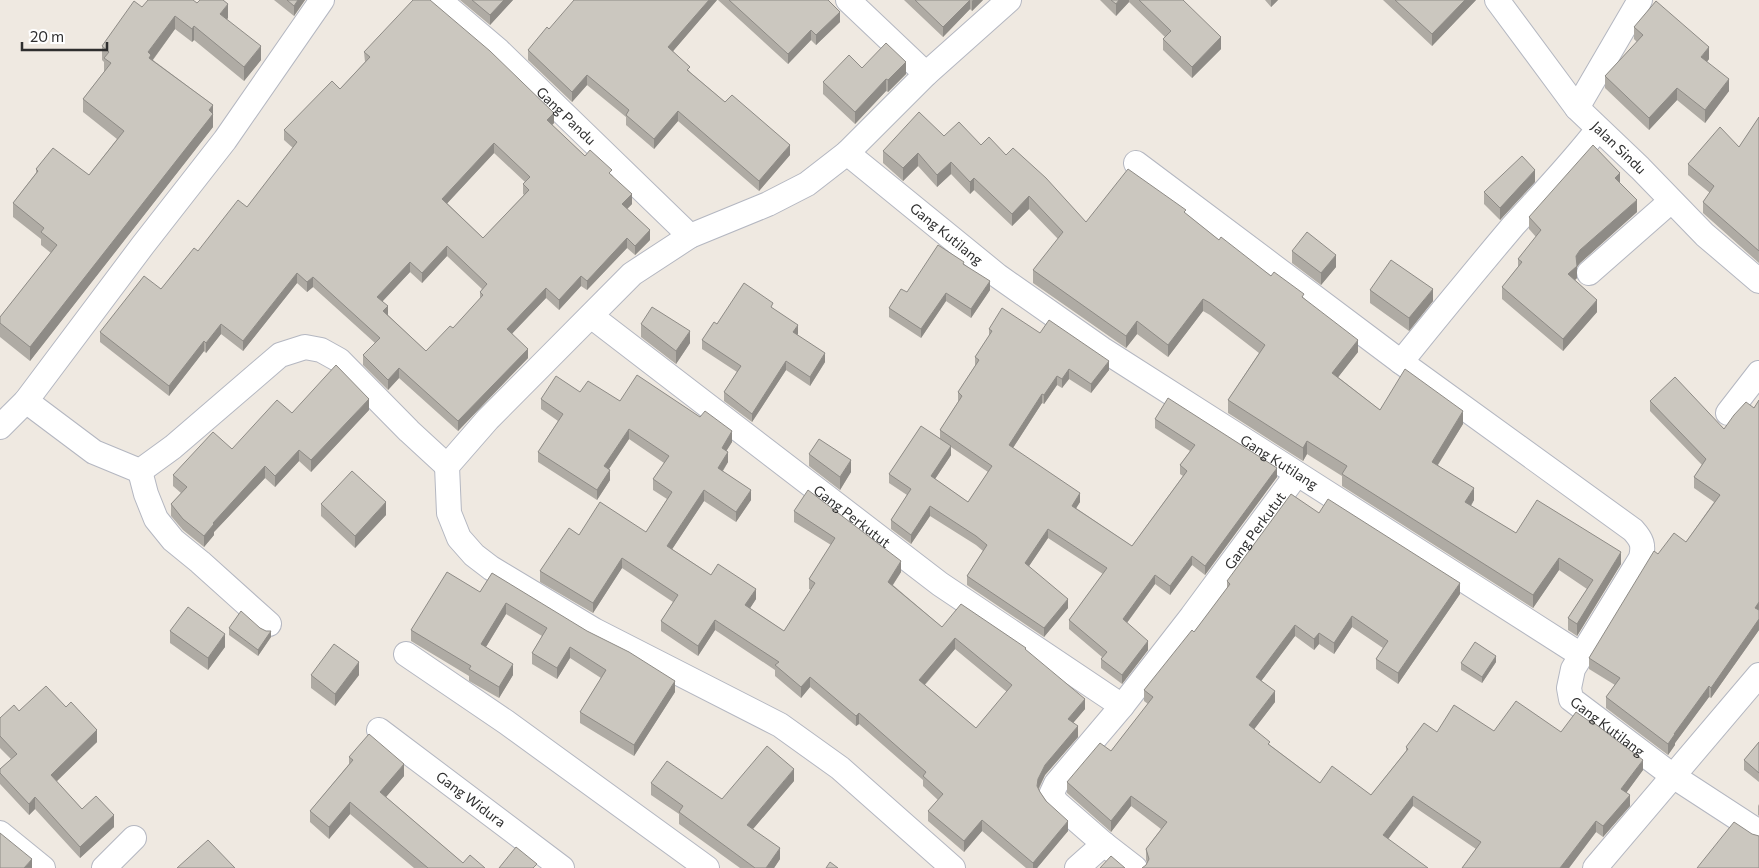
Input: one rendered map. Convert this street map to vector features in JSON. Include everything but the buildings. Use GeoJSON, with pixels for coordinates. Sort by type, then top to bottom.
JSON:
{"type":"FeatureCollection","features":[{"type":"Feature","properties":{"kind":"street"},"geometry":{"type":"LineString","coordinates":[[0,427],[26,401],[142,245],[226,140],[322,0]]}},
{"type":"Feature","properties":{"kind":"street","name":"Gang Pandu"},"geometry":{"type":"LineString","coordinates":[[439,0],[499,51],[690,236]]}},
{"type":"Feature","properties":{"kind":"street"},"geometry":{"type":"LineString","coordinates":[[848,0],[926,74]]}},
{"type":"Feature","properties":{"kind":"street"},"geometry":{"type":"LineString","coordinates":[[953,868],[840,768],[780,725],[594,630],[491,568],[474,555],[459,538],[449,513],[447,466],[488,419],[632,274],[690,236],[768,204],[807,184],[847,153],[926,74],[1009,0]]}},
{"type":"Feature","properties":{"kind":"street","name":"Jalan Sindu"},"geometry":{"type":"LineString","coordinates":[[1497,0],[1577,108],[1640,168],[1704,234],[1759,281]]}},
{"type":"Feature","properties":{"kind":"street"},"geometry":{"type":"LineString","coordinates":[[1577,108],[1640,0]]}},
{"type":"Feature","properties":{"kind":"street"},"geometry":{"type":"LineString","coordinates":[[1401,362],[1494,248],[1574,159],[1598,129]]}},
{"type":"Feature","properties":{"kind":"street","name":"Gang Kutilang"},"geometry":{"type":"LineString","coordinates":[[847,153],[998,276],[1102,350],[1581,655],[1573,668],[1570,681],[1569,694],[1571,699],[1673,776],[1759,832]]}},
{"type":"Feature","properties":{"kind":"street"},"geometry":{"type":"LineString","coordinates":[[1136,163],[1401,362],[1633,530],[1644,546],[1641,558],[1581,655]]}},
{"type":"Feature","properties":{"kind":"street"},"geometry":{"type":"LineString","coordinates":[[1589,273],[1670,201]]}},
{"type":"Feature","properties":{"kind":"street","name":"Gang Perkutut"},"geometry":{"type":"LineString","coordinates":[[590,316],[940,584],[1122,706]]}},
{"type":"Feature","properties":{"kind":"street"},"geometry":{"type":"LineString","coordinates":[[140,471],[173,447],[280,355],[305,347],[321,350],[339,360],[409,431],[447,466]]}},
{"type":"Feature","properties":{"kind":"street"},"geometry":{"type":"LineString","coordinates":[[1728,413],[1759,373]]}},
{"type":"Feature","properties":{"kind":"street"},"geometry":{"type":"LineString","coordinates":[[26,401],[94,452],[140,471]]}},
{"type":"Feature","properties":{"kind":"street"},"geometry":{"type":"LineString","coordinates":[[140,471],[146,494],[156,519],[173,540],[268,624]]}},
{"type":"Feature","properties":{"kind":"street","name":"Gang Perkutut"},"geometry":{"type":"LineString","coordinates":[[1135,868],[1057,804],[1051,795],[1056,784],[1122,706],[1192,616],[1297,474]]}},
{"type":"Feature","properties":{"kind":"street"},"geometry":{"type":"LineString","coordinates":[[406,654],[506,722],[707,868]]}},
{"type":"Feature","properties":{"kind":"street"},"geometry":{"type":"LineString","coordinates":[[1595,868],[1759,675]]}},
{"type":"Feature","properties":{"kind":"street","name":"Gang Widura"},"geometry":{"type":"LineString","coordinates":[[379,730],[562,868]]}},
{"type":"Feature","properties":{"kind":"street"},"geometry":{"type":"LineString","coordinates":[[0,833],[43,868]]}},
{"type":"Feature","properties":{"kind":"street"},"geometry":{"type":"LineString","coordinates":[[104,868],[134,838]]}},
{"type":"Feature","properties":{"kind":"street"},"geometry":{"type":"LineString","coordinates":[[1077,868],[1104,844]]}}]}
